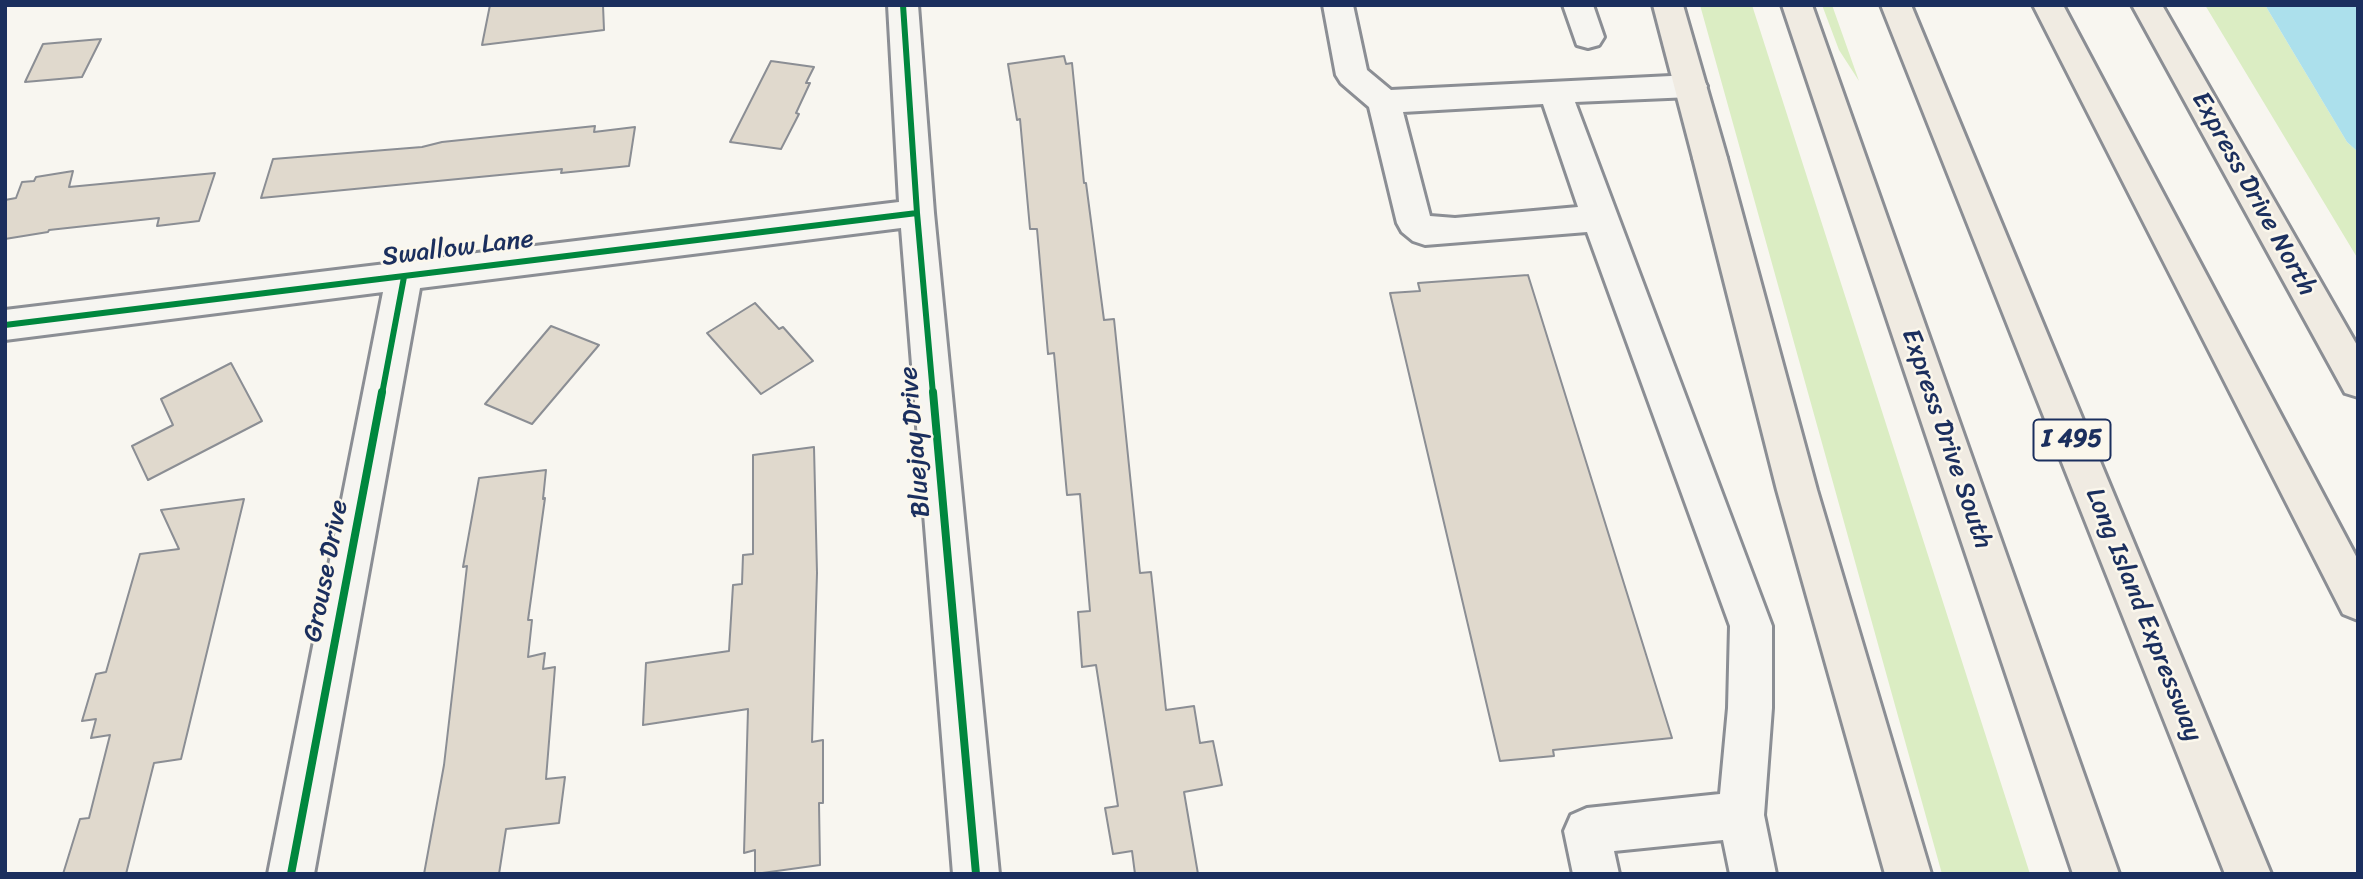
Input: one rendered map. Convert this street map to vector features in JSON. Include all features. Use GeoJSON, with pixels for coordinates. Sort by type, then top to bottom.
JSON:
{"type":"FeatureCollection","features":[{"type":"Feature","properties":{"kind":"main road"},"geometry":{"type":"LineString","coordinates":[[1668,5],[1804,515],[1908,874]]}},
{"type":"Feature","properties":{"kind":"main road","name":"Express Drive South"},"geometry":{"type":"LineString","coordinates":[[1797,5],[2096,874]]}},
{"type":"Feature","properties":{"kind":"main road","name":"Long Island Expressway"},"geometry":{"type":"LineString","coordinates":[[1896,5],[2248,874]]}},
{"type":"Feature","properties":{"kind":"main road"},"geometry":{"type":"LineString","coordinates":[[2048,5],[2358,601]]}},
{"type":"Feature","properties":{"kind":"main road","name":"Express Drive North"},"geometry":{"type":"LineString","coordinates":[[2147,5],[2358,382]]}},
{"type":"Feature","properties":{"kind":"street","name":"Bluejay Drive"},"geometry":{"type":"LineString","coordinates":[[903,5],[916,213],[976,874]]}},
{"type":"Feature","properties":{"kind":"street"},"geometry":{"type":"LineString","coordinates":[[1338,5],[1352,75],[1384,102],[1414,223],[1425,232],[1599,218]]}},
{"type":"Feature","properties":{"kind":"street"},"geometry":{"type":"LineString","coordinates":[[1578,5],[1588,37]]}},
{"type":"Feature","properties":{"kind":"street"},"geometry":{"type":"LineString","coordinates":[[1384,102],[1691,86]]}},
{"type":"Feature","properties":{"kind":"street"},"geometry":{"type":"LineString","coordinates":[[1555,92],[1599,218],[1751,626],[1750,708],[1741,815],[1754,874]]}},
{"type":"Feature","properties":{"kind":"street","name":"Swallow Lane"},"geometry":{"type":"LineString","coordinates":[[5,325],[916,213]]}},
{"type":"Feature","properties":{"kind":"street","name":"Grouse Drive"},"geometry":{"type":"LineString","coordinates":[[292,874],[404,277]]}},
{"type":"Feature","properties":{"kind":"street"},"geometry":{"type":"LineString","coordinates":[[1596,874],[1587,831],[1741,815]]}},
{"type":"Feature","properties":{"kind":"green space"},"geometry":{"type":"Polygon","coordinates":[[[1700,5],[1752,5],[2030,874],[1942,874],[1700,5]]]}},
{"type":"Feature","properties":{"kind":"green space"},"geometry":{"type":"Polygon","coordinates":[[[1822,5],[1832,5],[1859,81],[1839,50],[1822,5]]]}},
{"type":"Feature","properties":{"kind":"green space"},"geometry":{"type":"Polygon","coordinates":[[[2205,5],[2265,5],[2347,142],[2358,152],[2358,259],[2205,5]]]}},
{"type":"Feature","properties":{"kind":"water"},"geometry":{"type":"Polygon","coordinates":[[[2265,5],[2358,5],[2358,152],[2347,142],[2265,5]]]}},
{"type":"Feature","properties":{"kind":"building"},"geometry":{"type":"Polygon","coordinates":[[[490,5],[603,5],[604,30],[482,45],[490,5]]]}},
{"type":"Feature","properties":{"kind":"building"},"geometry":{"type":"Polygon","coordinates":[[[101,39],[82,77],[25,82],[43,44],[101,39]]]}},
{"type":"Feature","properties":{"kind":"building"},"geometry":{"type":"Polygon","coordinates":[[[1064,56],[1066,64],[1072,63],[1084,183],[1104,320],[1114,319],[1140,573],[1151,572],[1166,710],[1194,706],[1200,743],[1213,741],[1222,785],[1184,792],[1198,874],[1135,874],[1132,851],[1113,854],[1105,808],[1118,806],[1096,665],[1082,667],[1078,612],[1090,611],[1080,494],[1067,495],[1054,353],[1048,354],[1037,229],[1030,229],[1020,119],[1017,120],[1008,64],[1064,56]]]}},
{"type":"Feature","properties":{"kind":"building"},"geometry":{"type":"Polygon","coordinates":[[[771,61],[814,67],[806,83],[810,83],[796,113],[799,114],[781,149],[730,142],[771,61]]]}},
{"type":"Feature","properties":{"kind":"building"},"geometry":{"type":"Polygon","coordinates":[[[595,126],[594,132],[635,127],[629,166],[561,173],[562,169],[261,198],[273,159],[422,147],[442,142],[595,126]]]}},
{"type":"Feature","properties":{"kind":"building"},"geometry":{"type":"Polygon","coordinates":[[[73,171],[69,187],[215,173],[199,221],[157,226],[159,218],[49,230],[5,239],[5,200],[16,198],[22,182],[73,171]]]}},
{"type":"Feature","properties":{"kind":"building"},"geometry":{"type":"Polygon","coordinates":[[[1528,275],[1672,738],[1553,750],[1554,756],[1500,761],[1390,293],[1420,291],[1418,283],[1528,275]]]}},
{"type":"Feature","properties":{"kind":"building"},"geometry":{"type":"Polygon","coordinates":[[[755,303],[779,329],[783,327],[813,361],[761,394],[707,333],[755,303]]]}},
{"type":"Feature","properties":{"kind":"building"},"geometry":{"type":"Polygon","coordinates":[[[551,326],[599,345],[532,424],[485,404],[551,326]]]}},
{"type":"Feature","properties":{"kind":"building"},"geometry":{"type":"Polygon","coordinates":[[[231,363],[262,421],[148,480],[132,446],[173,425],[161,399],[231,363]]]}},
{"type":"Feature","properties":{"kind":"building"},"geometry":{"type":"Polygon","coordinates":[[[814,447],[817,573],[812,742],[823,740],[823,803],[819,803],[820,865],[755,874],[755,850],[744,853],[748,709],[643,725],[646,663],[729,651],[733,585],[742,584],[743,555],[753,554],[753,455],[814,447]]]}},
{"type":"Feature","properties":{"kind":"building"},"geometry":{"type":"Polygon","coordinates":[[[546,470],[543,499],[545,498],[528,620],[532,620],[528,657],[545,653],[543,669],[555,667],[546,779],[565,777],[559,823],[506,829],[499,874],[424,874],[444,765],[467,566],[463,567],[479,478],[546,470]]]}},
{"type":"Feature","properties":{"kind":"building"},"geometry":{"type":"Polygon","coordinates":[[[244,499],[181,759],[154,763],[126,874],[63,874],[80,819],[89,818],[110,735],[91,738],[96,719],[82,721],[96,674],[106,672],[140,554],[179,549],[161,510],[244,499]]]}},
{"type":"Feature","properties":{"kind":"cycle path"},"geometry":{"type":"LineString","coordinates":[[903,5],[917,213],[976,874]]}},
{"type":"Feature","properties":{"kind":"cycle path"},"geometry":{"type":"LineString","coordinates":[[5,325],[917,213]]}},
{"type":"Feature","properties":{"kind":"cycle path"},"geometry":{"type":"LineString","coordinates":[[291,874],[404,277]]}}]}
